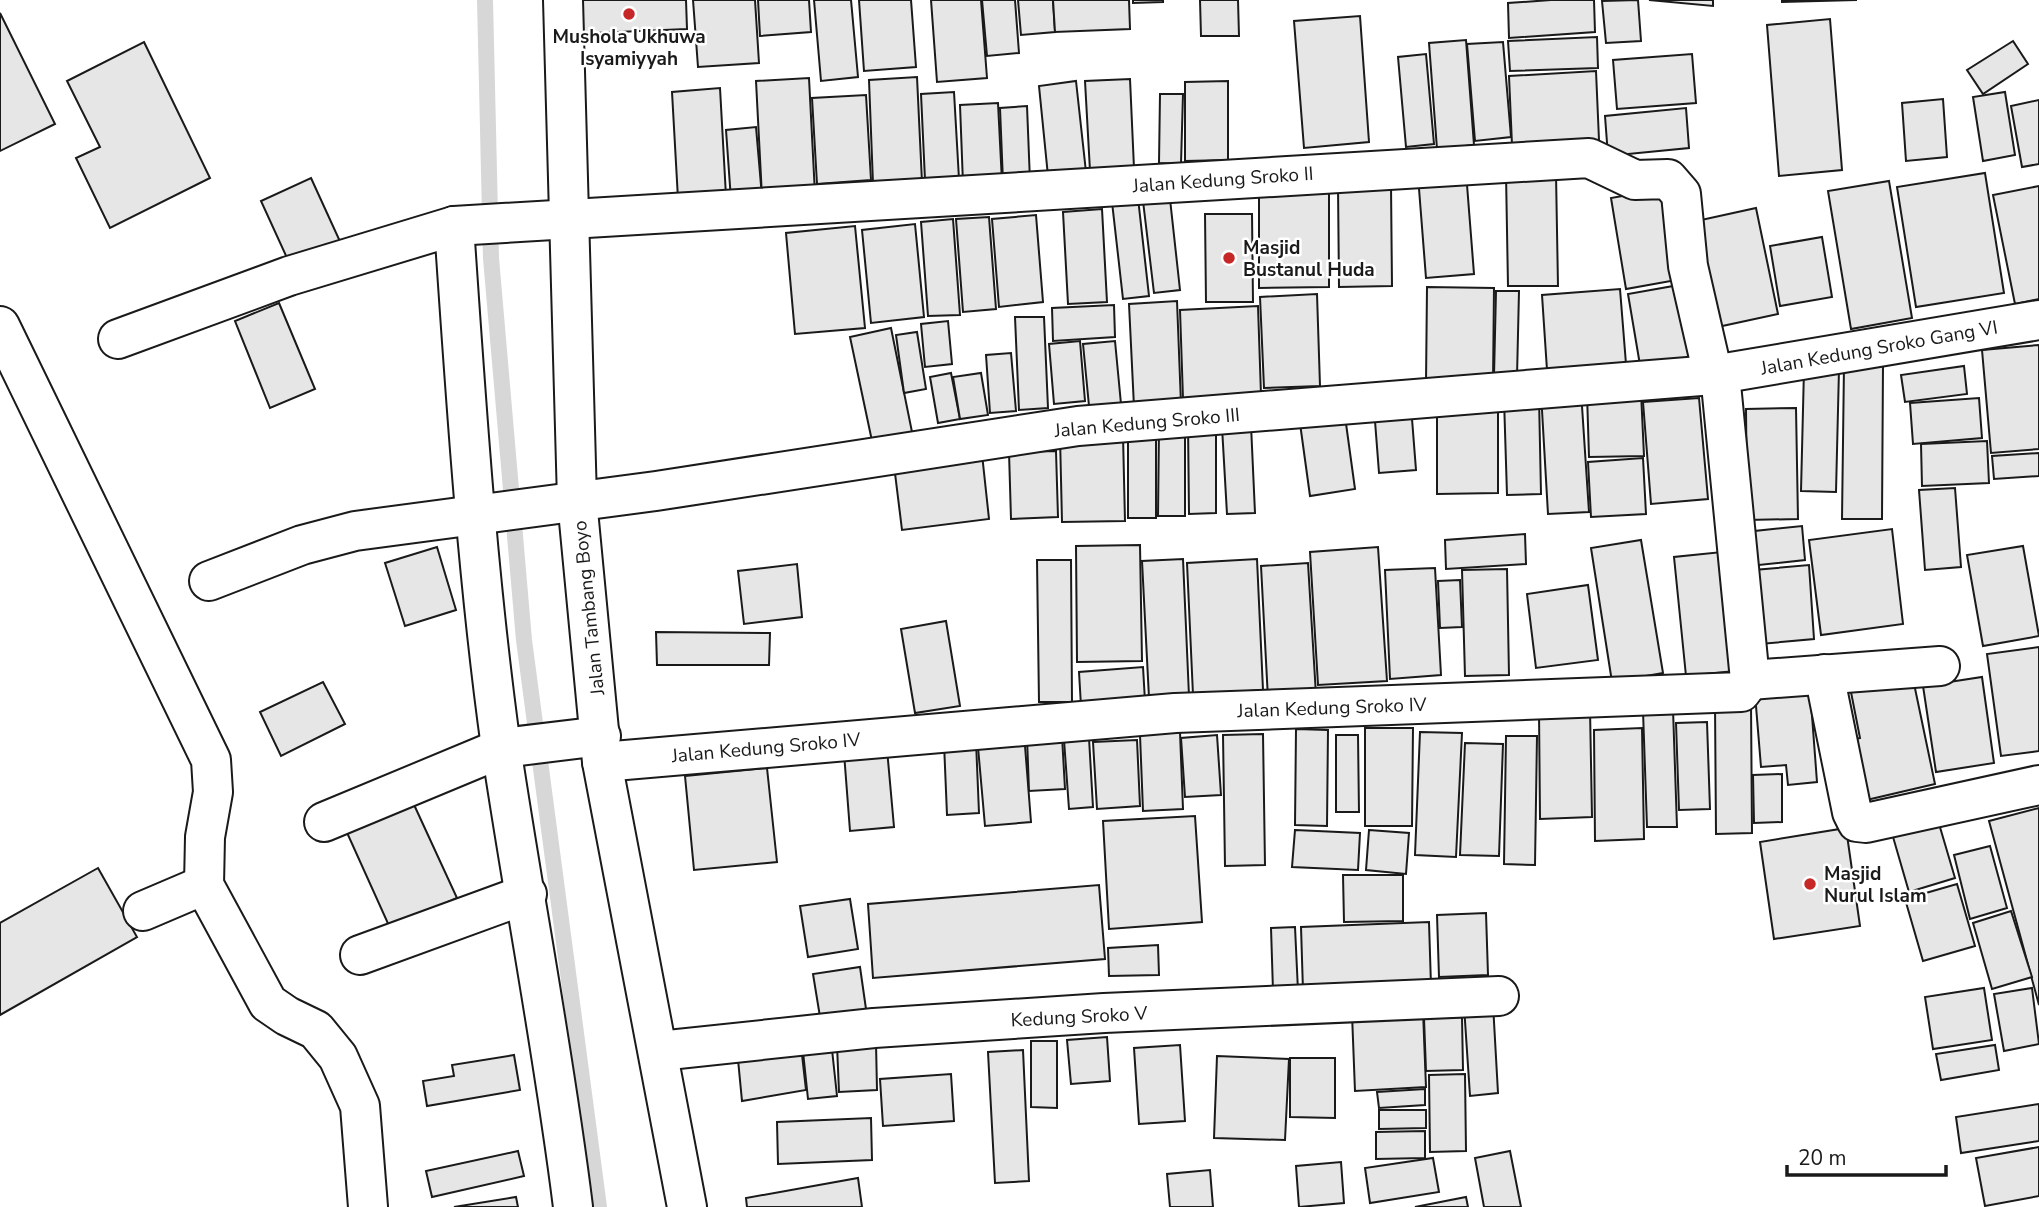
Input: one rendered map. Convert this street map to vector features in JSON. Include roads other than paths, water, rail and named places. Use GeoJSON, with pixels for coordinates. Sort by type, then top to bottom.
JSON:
{"type":"FeatureCollection","features":[{"type":"Feature","properties":{"kind":"street","name":"Jalan Tambang Boyo"},"geometry":{"type":"LineString","coordinates":[[563,0],[555,221],[563,502],[595,745],[659,1051],[687,1207]]}},
{"type":"Feature","properties":{"kind":"street","name":"Jalan Kedung Sroko II"},"geometry":{"type":"LineString","coordinates":[[118,339],[289,276],[465,225],[1589,158],[1635,180],[1668,179],[1677,186],[1681,194],[1688,266],[1716,375]]}},
{"type":"Feature","properties":{"kind":"street"},"geometry":{"type":"LineString","coordinates":[[465,225],[480,514],[512,747],[527,894],[573,1207]]}},
{"type":"Feature","properties":{"kind":"street","name":"Jalan Kedung Sroko Gang VI"},"geometry":{"type":"LineString","coordinates":[[1716,375],[2039,320]]}},
{"type":"Feature","properties":{"kind":"street"},"geometry":{"type":"LineString","coordinates":[[0,326],[211,760],[213,792],[205,837],[204,885],[268,1003],[316,1030],[338,1058],[360,1106],[369,1207]]}},
{"type":"Feature","properties":{"kind":"street"},"geometry":{"type":"LineString","coordinates":[[1716,375],[1750,680],[1940,666]]}},
{"type":"Feature","properties":{"kind":"street","name":"Jalan Kedung Sroko III"},"geometry":{"type":"LineString","coordinates":[[209,581],[302,545],[328,538],[1078,426],[1716,375]]}},
{"type":"Feature","properties":{"kind":"street"},"geometry":{"type":"LineString","coordinates":[[1824,674],[1852,812],[1857,822],[1866,823],[2039,785]]}},
{"type":"Feature","properties":{"kind":"street","name":"Jalan Kedung Sroko IV"},"geometry":{"type":"LineString","coordinates":[[324,822],[512,747],[595,745],[1175,713],[1734,694],[1741,692],[1750,680]]}},
{"type":"Feature","properties":{"kind":"street"},"geometry":{"type":"LineString","coordinates":[[143,911],[204,885]]}},
{"type":"Feature","properties":{"kind":"street"},"geometry":{"type":"LineString","coordinates":[[360,955],[527,894]]}},
{"type":"Feature","properties":{"kind":"street","name":"Kedung Sroko V"},"geometry":{"type":"LineString","coordinates":[[659,1051],[849,1030],[1104,1013],[1499,996]]}},
{"type":"Feature","properties":{"kind":"waterway"},"geometry":{"type":"LineString","coordinates":[[485,0],[491,258],[524,640],[599,1207]]}},
{"type":"Feature","properties":{"kind":"place","name":"Mushola Ukhuwa Isyamiyyah"},"geometry":{"type":"Point","coordinates":[629,14]}},
{"type":"Feature","properties":{"kind":"place","name":"Masjid Bustanul Huda"},"geometry":{"type":"Point","coordinates":[1229,258]}},
{"type":"Feature","properties":{"kind":"place","name":"Masjid Nurul Islam"},"geometry":{"type":"Point","coordinates":[1810,884]}}]}
